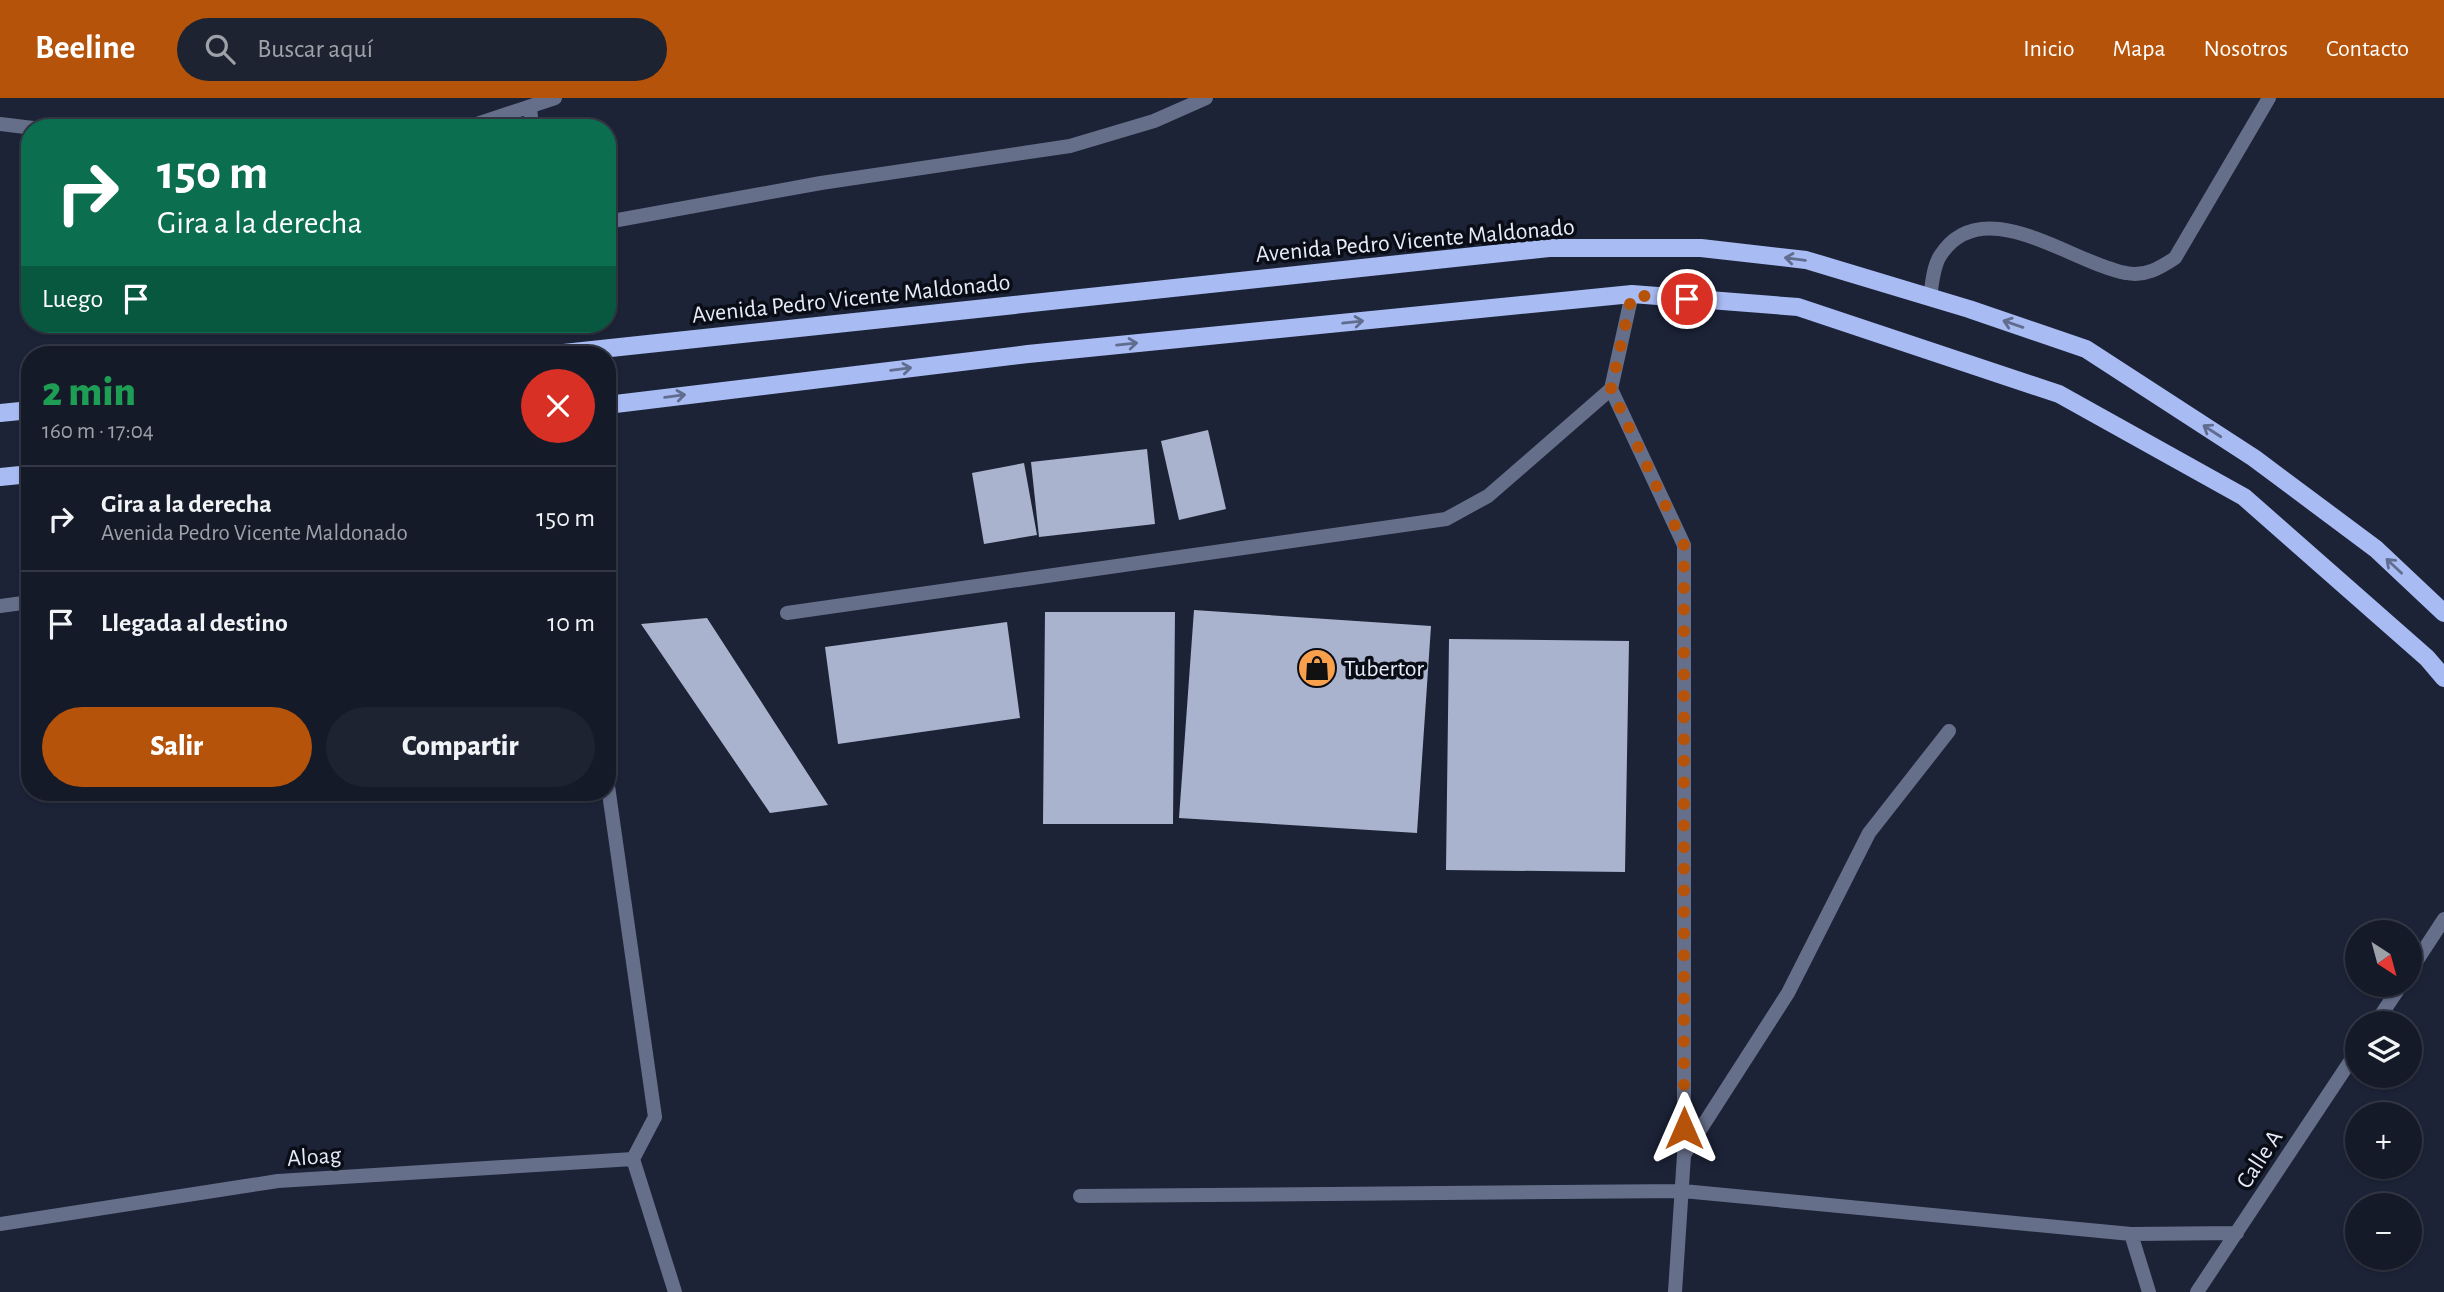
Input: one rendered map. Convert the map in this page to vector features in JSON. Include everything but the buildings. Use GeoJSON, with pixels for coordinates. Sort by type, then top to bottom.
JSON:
{"type":"FeatureCollection","features":[{"type":"Feature","properties":{"kind":"main road","name":"Avenida Pedro Vicente Maldonado"},"geometry":{"type":"LineString","coordinates":[[616,347],[1549,248],[1701,248],[1805,260],[2086,349],[2254,458],[2376,548],[2444,613]]}},
{"type":"Feature","properties":{"kind":"main road"},"geometry":{"type":"LineString","coordinates":[[616,404],[1028,354],[1632,295],[1798,307],[2059,394],[2244,497],[2427,658],[2444,678]]}},
{"type":"Feature","properties":{"kind":"main road"},"geometry":{"type":"LineString","coordinates":[[0,413],[21,411]]}},
{"type":"Feature","properties":{"kind":"main road"},"geometry":{"type":"LineString","coordinates":[[0,477],[21,475]]}},
{"type":"Feature","properties":{"kind":"street"},"geometry":{"type":"LineString","coordinates":[[493,119],[555,98]]}},
{"type":"Feature","properties":{"kind":"street"},"geometry":{"type":"LineString","coordinates":[[616,220],[821,183],[1070,146],[1154,121],[1206,98]]}},
{"type":"Feature","properties":{"kind":"street"},"geometry":{"type":"LineString","coordinates":[[1930,298],[1938,258],[1954,239],[1982,228],[2019,232],[2126,274],[2152,272],[2175,258],[2269,98]]}},
{"type":"Feature","properties":{"kind":"street"},"geometry":{"type":"LineString","coordinates":[[530,107],[531,119]]}},
{"type":"Feature","properties":{"kind":"street"},"geometry":{"type":"LineString","coordinates":[[0,124],[21,127]]}},
{"type":"Feature","properties":{"kind":"street"},"geometry":{"type":"LineString","coordinates":[[787,613],[1447,519],[1488,496],[1611,389],[1632,295]]}},
{"type":"Feature","properties":{"kind":"street"},"geometry":{"type":"LineString","coordinates":[[1611,389],[1684,545],[1684,1155],[1675,1292]]}},
{"type":"Feature","properties":{"kind":"street"},"geometry":{"type":"LineString","coordinates":[[0,606],[21,603]]}},
{"type":"Feature","properties":{"kind":"street"},"geometry":{"type":"LineString","coordinates":[[1684,1155],[1788,993],[1870,833],[1948,731]]}},
{"type":"Feature","properties":{"kind":"street"},"geometry":{"type":"LineString","coordinates":[[610,801],[655,1116],[633,1159],[674,1292]]}},
{"type":"Feature","properties":{"kind":"street"},"geometry":{"type":"LineString","coordinates":[[2422,953],[2444,919]]}},
{"type":"Feature","properties":{"kind":"street","name":"Calle A"},"geometry":{"type":"LineString","coordinates":[[2197,1292],[2345,1069]]}},
{"type":"Feature","properties":{"kind":"street","name":"Aloag"},"geometry":{"type":"LineString","coordinates":[[0,1224],[278,1181],[633,1159]]}},
{"type":"Feature","properties":{"kind":"street"},"geometry":{"type":"LineString","coordinates":[[1080,1196],[1683,1191],[2130,1234],[2237,1233]]}},
{"type":"Feature","properties":{"kind":"street"},"geometry":{"type":"LineString","coordinates":[[2130,1234],[2149,1292]]}},
{"type":"Feature","properties":{"kind":"place","name":"Tubertor"},"geometry":{"type":"Point","coordinates":[1317,668]}},
{"type":"Feature","properties":{"kind":"route"},"geometry":{"type":"LineString","coordinates":[[1684,1128],[1684,545],[1611,389],[1632,295],[1687,299]]}}]}
